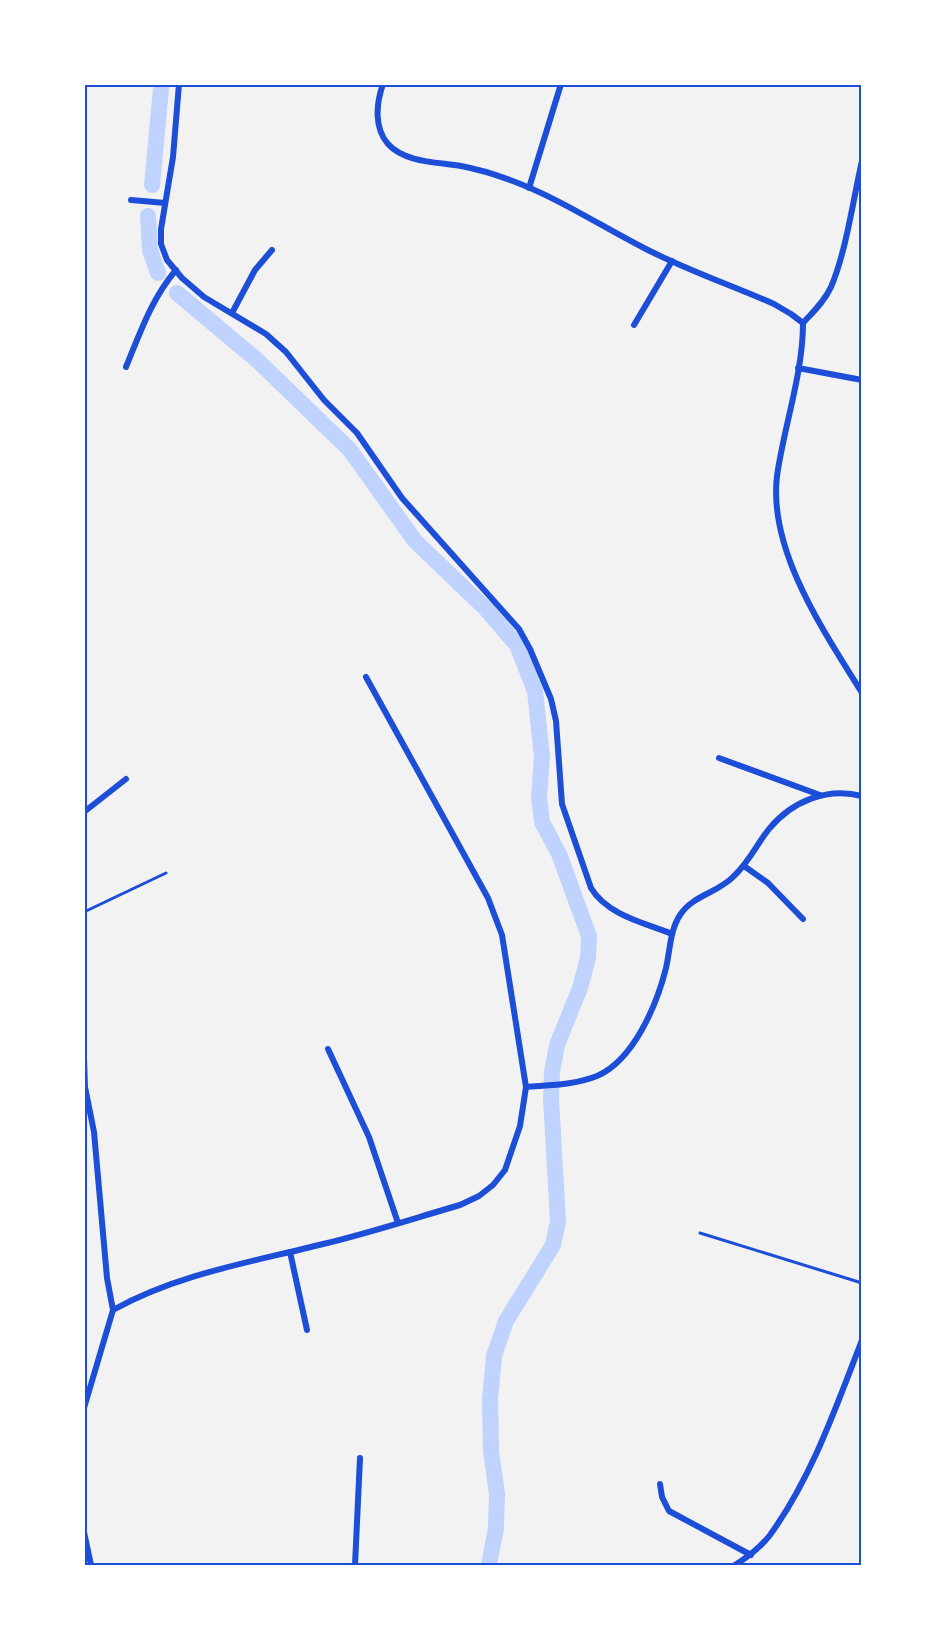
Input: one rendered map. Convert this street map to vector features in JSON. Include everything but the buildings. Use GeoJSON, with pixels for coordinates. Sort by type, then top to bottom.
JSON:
{"type":"FeatureCollection","features":[{"type":"Feature","properties":{"kind":"street"},"geometry":{"type":"LineString","coordinates":[[178,84],[172,157],[161,229],[161,244],[167,260],[204,297],[266,334],[286,352],[324,400],[357,433],[402,498],[519,629],[530,649],[550,699],[556,721],[562,804],[591,888],[598,899],[617,912],[672,934]]}},
{"type":"Feature","properties":{"kind":"street"},"geometry":{"type":"LineString","coordinates":[[383,84],[377,119],[380,134],[389,146],[399,152],[416,159],[463,166],[529,188],[672,261],[774,304],[802,323],[803,337],[777,478],[778,521],[789,556],[812,612],[862,693]]}},
{"type":"Feature","properties":{"kind":"street"},"geometry":{"type":"LineString","coordinates":[[529,188],[561,84]]}},
{"type":"Feature","properties":{"kind":"street"},"geometry":{"type":"LineString","coordinates":[[802,323],[821,304],[831,287],[841,255],[862,161]]}},
{"type":"Feature","properties":{"kind":"street"},"geometry":{"type":"LineString","coordinates":[[131,200],[165,203]]}},
{"type":"Feature","properties":{"kind":"street"},"geometry":{"type":"LineString","coordinates":[[231,314],[255,270],[272,250]]}},
{"type":"Feature","properties":{"kind":"street"},"geometry":{"type":"LineString","coordinates":[[634,325],[672,261]]}},
{"type":"Feature","properties":{"kind":"street"},"geometry":{"type":"LineString","coordinates":[[126,367],[154,302],[176,270]]}},
{"type":"Feature","properties":{"kind":"street"},"geometry":{"type":"LineString","coordinates":[[798,368],[862,380]]}},
{"type":"Feature","properties":{"kind":"street"},"geometry":{"type":"LineString","coordinates":[[113,1310],[133,1299],[198,1275],[460,1205],[479,1196],[493,1185],[505,1170],[520,1126],[526,1087],[502,935],[488,898],[366,678]]}},
{"type":"Feature","properties":{"kind":"street"},"geometry":{"type":"LineString","coordinates":[[719,758],[820,795]]}},
{"type":"Feature","properties":{"kind":"street"},"geometry":{"type":"LineString","coordinates":[[84,812],[126,779]]}},
{"type":"Feature","properties":{"kind":"street"},"geometry":{"type":"LineString","coordinates":[[526,1087],[567,1083],[598,1076],[608,1069],[633,1044],[656,1000],[674,926],[691,902],[732,879],[744,866],[769,829],[801,802],[836,792],[862,796]]}},
{"type":"Feature","properties":{"kind":"street"},"geometry":{"type":"LineString","coordinates":[[744,866],[768,883],[803,919]]}},
{"type":"Feature","properties":{"kind":"street"},"geometry":{"type":"LineString","coordinates":[[328,1049],[369,1137],[398,1223]]}},
{"type":"Feature","properties":{"kind":"street"},"geometry":{"type":"LineString","coordinates":[[84,1058],[86,1087],[94,1132],[107,1278],[113,1310],[84,1408]]}},
{"type":"Feature","properties":{"kind":"street"},"geometry":{"type":"LineString","coordinates":[[290,1252],[307,1330]]}},
{"type":"Feature","properties":{"kind":"street"},"geometry":{"type":"LineString","coordinates":[[735,1565],[751,1555],[769,1537],[808,1468],[824,1438],[862,1340]]}},
{"type":"Feature","properties":{"kind":"street"},"geometry":{"type":"LineString","coordinates":[[355,1565],[360,1458]]}},
{"type":"Feature","properties":{"kind":"street"},"geometry":{"type":"LineString","coordinates":[[660,1484],[662,1497],[669,1511],[751,1555]]}},
{"type":"Feature","properties":{"kind":"street"},"geometry":{"type":"LineString","coordinates":[[84,1532],[91,1565]]}},
{"type":"Feature","properties":{"kind":"path"},"geometry":{"type":"LineString","coordinates":[[84,912],[166,873]]}},
{"type":"Feature","properties":{"kind":"path"},"geometry":{"type":"LineString","coordinates":[[700,1233],[862,1283]]}},
{"type":"Feature","properties":{"kind":"waterway"},"geometry":{"type":"LineString","coordinates":[[152,185],[161,89]]}},
{"type":"Feature","properties":{"kind":"waterway"},"geometry":{"type":"LineString","coordinates":[[148,216],[150,250],[158,273]]}},
{"type":"Feature","properties":{"kind":"waterway"},"geometry":{"type":"LineString","coordinates":[[177,293],[257,360],[350,450],[415,541],[486,609],[517,645],[535,691],[542,757],[539,797],[542,822],[559,854],[589,936],[588,958],[580,988],[557,1045],[552,1072],[551,1099],[558,1221],[553,1245],[506,1321],[494,1356],[490,1399],[491,1451],[497,1494],[496,1528],[489,1565]]}}]}
